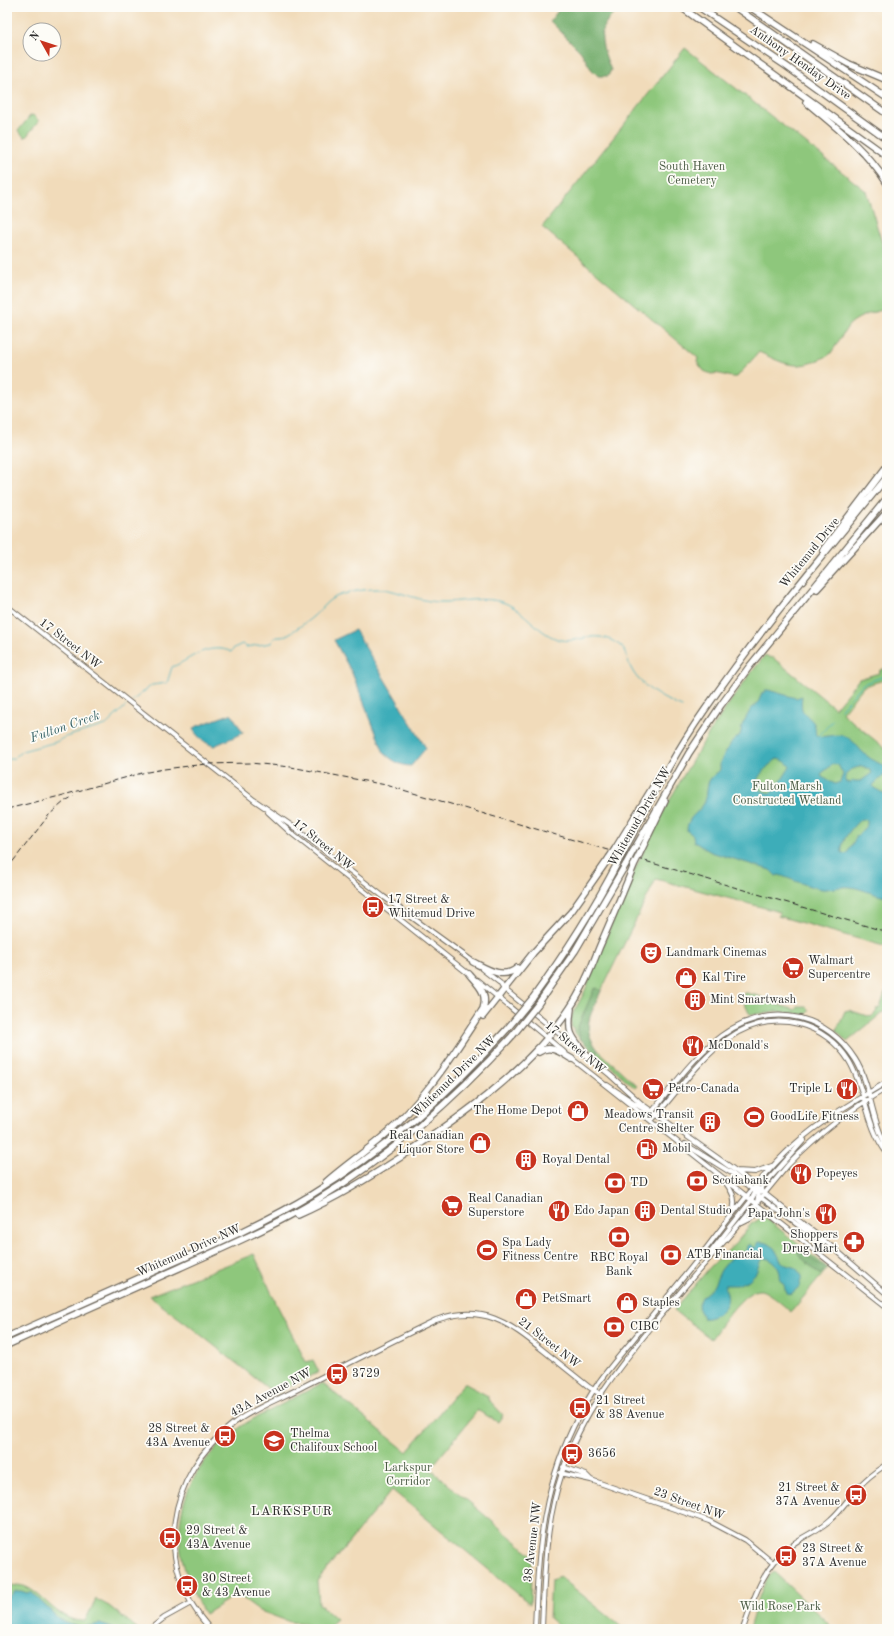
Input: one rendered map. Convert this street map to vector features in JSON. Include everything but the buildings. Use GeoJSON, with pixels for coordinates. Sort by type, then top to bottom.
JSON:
{"type":"FeatureCollection","features":[{"type":"Feature","properties":{"kind":"highway"},"geometry":{"type":"LineString","coordinates":[[681,7],[887,156]]}},
{"type":"Feature","properties":{"kind":"highway","name":"Anthony Henday Drive"},"geometry":{"type":"LineString","coordinates":[[699,7],[786,66],[887,139]]}},
{"type":"Feature","properties":{"kind":"highway","name":"Anthony Henday Drive"},"geometry":{"type":"LineString","coordinates":[[735,7],[887,114]]}},
{"type":"Feature","properties":{"kind":"highway"},"geometry":{"type":"LineString","coordinates":[[750,7],[887,98]]}},
{"type":"Feature","properties":{"kind":"highway"},"geometry":{"type":"LineString","coordinates":[[772,21],[849,64],[887,80]]}},
{"type":"Feature","properties":{"kind":"highway"},"geometry":{"type":"LineString","coordinates":[[751,58],[792,90],[855,144],[881,173],[887,183]]}},
{"type":"Feature","properties":{"kind":"highway"},"geometry":{"type":"LineString","coordinates":[[785,602],[804,574],[887,466]]}},
{"type":"Feature","properties":{"kind":"highway","name":"Whitemud Drive"},"geometry":{"type":"LineString","coordinates":[[752,644],[887,477]]}},
{"type":"Feature","properties":{"kind":"highway","name":"Whitemud Drive"},"geometry":{"type":"LineString","coordinates":[[761,652],[887,498]]}},
{"type":"Feature","properties":{"kind":"highway"},"geometry":{"type":"LineString","coordinates":[[770,642],[887,512]]}},
{"type":"Feature","properties":{"kind":"highway","name":"Whitemud Drive NW"},"geometry":{"type":"LineString","coordinates":[[7,1337],[242,1232],[312,1194],[362,1162],[428,1110],[473,1067],[507,1029],[532,998],[569,946],[592,909],[681,746],[727,677],[752,644]]}},
{"type":"Feature","properties":{"kind":"highway","name":"Whitemud Drive NW"},"geometry":{"type":"LineString","coordinates":[[7,1345],[245,1239],[317,1201],[364,1170],[396,1146],[458,1092],[513,1035],[538,1004],[575,951],[689,753],[721,705],[761,652]]}},
{"type":"Feature","properties":{"kind":"highway"},"geometry":{"type":"LineString","coordinates":[[452,1056],[503,988],[571,912],[615,849],[657,780],[681,746]]}},
{"type":"Feature","properties":{"kind":"highway"},"geometry":{"type":"LineString","coordinates":[[270,1226],[321,1205],[397,1159],[465,1112],[530,1057],[548,1038],[571,1007],[588,975],[634,865],[689,753]]}},
{"type":"Feature","properties":{"kind":"highway"},"geometry":{"type":"LineString","coordinates":[[473,962],[492,971],[506,973],[512,972],[533,953]]}},
{"type":"Feature","properties":{"kind":"highway"},"geometry":{"type":"LineString","coordinates":[[312,1194],[399,1122],[436,1080],[483,1009],[485,1003],[483,990],[469,974]]}},
{"type":"Feature","properties":{"kind":"highway"},"geometry":{"type":"LineString","coordinates":[[571,1007],[569,1025],[570,1032],[586,1056]]}},
{"type":"Feature","properties":{"kind":"highway"},"geometry":{"type":"LineString","coordinates":[[530,1057],[547,1048],[555,1050],[572,1059]]}},
{"type":"Feature","properties":{"kind":"main road","name":"17 Street NW"},"geometry":{"type":"LineString","coordinates":[[7,606],[254,800],[291,833],[497,996],[594,1077],[621,1093],[649,1114],[657,1115],[736,1171],[758,1192]]}},
{"type":"Feature","properties":{"kind":"main road","name":"17 Street NW"},"geometry":{"type":"LineString","coordinates":[[254,800],[295,828],[384,897],[500,983],[503,988],[586,1056],[649,1114],[651,1121],[887,1307]]}},
{"type":"Feature","properties":{"kind":"main road"},"geometry":{"type":"LineString","coordinates":[[649,1114],[694,1060],[714,1041],[738,1025],[748,1020],[774,1015],[803,1019],[816,1023],[832,1033],[855,1059],[860,1069],[878,1140],[887,1153]]}},
{"type":"Feature","properties":{"kind":"main road"},"geometry":{"type":"LineString","coordinates":[[651,1121],[694,1070],[716,1048],[745,1029],[770,1022],[784,1022],[802,1025],[815,1030],[828,1038],[841,1050],[849,1060],[887,1147]]}},
{"type":"Feature","properties":{"kind":"main road"},"geometry":{"type":"LineString","coordinates":[[697,1272],[750,1198],[837,1120],[887,1082]]}},
{"type":"Feature","properties":{"kind":"main road"},"geometry":{"type":"LineString","coordinates":[[758,1192],[774,1164],[795,1144],[815,1128],[866,1097],[887,1088]]}},
{"type":"Feature","properties":{"kind":"main road"},"geometry":{"type":"LineString","coordinates":[[758,1192],[790,1154],[815,1128]]}},
{"type":"Feature","properties":{"kind":"main road"},"geometry":{"type":"LineString","coordinates":[[669,1135],[733,1174],[818,1240],[828,1243],[887,1294]]}},
{"type":"Feature","properties":{"kind":"main road"},"geometry":{"type":"LineString","coordinates":[[736,1171],[755,1172],[774,1164]]}},
{"type":"Feature","properties":{"kind":"main road"},"geometry":{"type":"LineString","coordinates":[[717,1172],[733,1194],[734,1211],[730,1219]]}},
{"type":"Feature","properties":{"kind":"main road","name":"38 Avenue NW"},"geometry":{"type":"LineString","coordinates":[[542,1629],[547,1535],[562,1473],[581,1427],[600,1394],[621,1364],[756,1203],[758,1192]]}},
{"type":"Feature","properties":{"kind":"main road","name":"38 Avenue NW"},"geometry":{"type":"LineString","coordinates":[[535,1629],[543,1522],[558,1465],[576,1423],[594,1390],[612,1364],[730,1219],[750,1198]]}},
{"type":"Feature","properties":{"kind":"main road"},"geometry":{"type":"LineString","coordinates":[[740,1223],[758,1214],[770,1214]]}},
{"type":"Feature","properties":{"kind":"main road","name":"21 Street NW"},"geometry":{"type":"LineString","coordinates":[[436,1320],[447,1316],[464,1314],[487,1316],[501,1320],[521,1332],[600,1394]]}},
{"type":"Feature","properties":{"kind":"main road","name":"43A Avenue NW"},"geometry":{"type":"LineString","coordinates":[[210,1629],[191,1603],[179,1574],[173,1536],[177,1506],[188,1476],[207,1448],[235,1422],[436,1320]]}},
{"type":"Feature","properties":{"kind":"main road"},"geometry":{"type":"LineString","coordinates":[[742,1629],[759,1585],[780,1554],[831,1519],[861,1484],[887,1464]]}},
{"type":"Feature","properties":{"kind":"main road","name":"23 Street NW"},"geometry":{"type":"LineString","coordinates":[[558,1465],[586,1476],[591,1480]]}},
{"type":"Feature","properties":{"kind":"main road","name":"23 Street NW"},"geometry":{"type":"LineString","coordinates":[[556,1471],[591,1480],[715,1523],[745,1540],[773,1563]]}},
{"type":"Feature","properties":{"kind":"main road"},"geometry":{"type":"LineString","coordinates":[[150,1629],[164,1618],[191,1603]]}},
{"type":"Feature","properties":{"kind":"green space"},"geometry":{"type":"Polygon","coordinates":[[[561,7],[621,7],[608,20],[603,29],[603,47],[611,70],[608,76],[598,76],[591,69],[581,52],[550,21],[561,7]]]}},
{"type":"Feature","properties":{"kind":"green space","name":"South Haven Cemetery"},"geometry":{"type":"Polygon","coordinates":[[[685,48],[866,191],[887,259],[887,309],[863,316],[850,324],[828,356],[802,365],[795,365],[781,362],[759,352],[737,377],[711,374],[704,371],[697,362],[698,358],[542,227],[685,48]]]}},
{"type":"Feature","properties":{"kind":"green space"},"geometry":{"type":"Polygon","coordinates":[[[33,115],[39,121],[26,137],[24,137],[18,131],[30,116],[33,115]]]}},
{"type":"Feature","properties":{"kind":"green space","name":"Fulton Marsh Constructed Wetland"},"geometry":{"type":"Polygon","coordinates":[[[765,655],[771,658],[772,657],[835,708],[859,679],[879,673],[880,670],[887,668],[887,679],[864,686],[842,713],[887,750],[887,947],[778,916],[780,912],[656,879],[601,991],[600,990],[577,1029],[582,1041],[575,1033],[573,1027],[571,1027],[572,1015],[584,993],[628,884],[671,797],[685,773],[731,700],[765,655]]]}},
{"type":"Feature","properties":{"kind":"green space"},"geometry":{"type":"Polygon","coordinates":[[[597,988],[601,991],[591,1014],[588,1027],[589,1034],[598,1050],[596,1053],[582,1041],[577,1029],[594,989],[597,988]]]}},
{"type":"Feature","properties":{"kind":"green space"},"geometry":{"type":"Polygon","coordinates":[[[744,993],[762,997],[762,1000],[796,1010],[798,1007],[806,1007],[809,1010],[805,1015],[776,1011],[752,1015],[749,1013],[742,998],[744,993]]]}},
{"type":"Feature","properties":{"kind":"green space"},"geometry":{"type":"Polygon","coordinates":[[[885,993],[887,993],[887,1009],[847,1042],[836,1031],[845,1011],[849,1010],[867,1016],[869,1015],[871,1017],[877,1011],[876,1009],[880,1008],[885,993]]]}},
{"type":"Feature","properties":{"kind":"green space"},"geometry":{"type":"Polygon","coordinates":[[[598,1050],[637,1086],[635,1088],[596,1053],[598,1050]]]}},
{"type":"Feature","properties":{"kind":"green space"},"geometry":{"type":"Polygon","coordinates":[[[763,1217],[828,1268],[791,1312],[764,1291],[754,1291],[747,1295],[733,1309],[711,1339],[674,1310],[711,1266],[736,1243],[751,1224],[763,1217]]]}},
{"type":"Feature","properties":{"kind":"green space"},"geometry":{"type":"Polygon","coordinates":[[[798,1250],[826,1268],[820,1275],[800,1256],[798,1250]]]}},
{"type":"Feature","properties":{"kind":"green space"},"geometry":{"type":"Polygon","coordinates":[[[254,1254],[277,1305],[306,1362],[313,1360],[319,1372],[275,1394],[187,1324],[149,1296],[254,1254]]]}},
{"type":"Feature","properties":{"kind":"green space","name":"Larkspur Corridor"},"geometry":{"type":"Polygon","coordinates":[[[322,1383],[407,1452],[464,1383],[488,1396],[488,1400],[503,1415],[498,1422],[477,1410],[430,1469],[532,1555],[530,1604],[392,1490],[317,1581],[319,1604],[336,1619],[328,1629],[306,1629],[306,1623],[290,1622],[260,1611],[237,1594],[205,1614],[191,1587],[183,1560],[180,1534],[182,1509],[190,1485],[204,1463],[222,1442],[246,1423],[322,1383]]]}},
{"type":"Feature","properties":{"kind":"green space","name":"Wild Rose Park"},"geometry":{"type":"Polygon","coordinates":[[[774,1572],[834,1629],[749,1629],[762,1589],[770,1575],[774,1572]]]}},
{"type":"Feature","properties":{"kind":"green space"},"geometry":{"type":"Polygon","coordinates":[[[559,1576],[624,1629],[562,1629],[549,1618],[551,1580],[552,1581],[559,1576]]]}},
{"type":"Feature","properties":{"kind":"green space"},"geometry":{"type":"Polygon","coordinates":[[[8,1580],[9,1587],[19,1585],[27,1588],[36,1593],[63,1615],[73,1620],[85,1621],[96,1599],[109,1606],[138,1629],[7,1629],[8,1580]]]}},
{"type":"Feature","properties":{"kind":"water"},"geometry":{"type":"Polygon","coordinates":[[[355,630],[426,748],[411,766],[396,762],[384,753],[352,673],[334,640],[355,630]]]}},
{"type":"Feature","properties":{"kind":"water","name":"Fulton Marsh Constructed Wetland"},"geometry":{"type":"Polygon","coordinates":[[[768,690],[796,698],[802,696],[802,709],[814,724],[816,735],[840,735],[847,737],[868,757],[887,768],[887,778],[885,774],[873,785],[874,788],[887,795],[887,897],[851,887],[827,889],[817,888],[779,875],[776,876],[770,870],[711,852],[694,842],[693,835],[687,831],[687,826],[690,819],[705,802],[709,781],[720,770],[720,762],[731,743],[740,735],[743,723],[751,709],[758,703],[762,693],[768,690]],[[777,759],[767,767],[757,782],[758,787],[770,793],[776,789],[790,767],[783,761],[777,759]],[[833,764],[821,774],[822,777],[835,784],[840,782],[843,774],[838,765],[833,764]],[[862,766],[852,769],[846,774],[845,777],[845,781],[850,783],[852,781],[861,781],[872,773],[870,769],[862,766]],[[861,819],[851,830],[843,844],[842,853],[847,854],[856,837],[867,825],[867,820],[861,819]]]}},
{"type":"Feature","properties":{"kind":"water"},"geometry":{"type":"Polygon","coordinates":[[[230,714],[233,716],[243,733],[214,746],[202,740],[193,729],[195,727],[230,714]]]}},
{"type":"Feature","properties":{"kind":"water"},"geometry":{"type":"Polygon","coordinates":[[[759,1242],[768,1243],[771,1245],[776,1250],[781,1261],[786,1265],[796,1268],[802,1276],[799,1287],[791,1294],[786,1293],[784,1285],[780,1280],[780,1272],[776,1265],[771,1260],[763,1258],[756,1273],[749,1280],[737,1285],[725,1285],[728,1299],[721,1311],[712,1317],[703,1318],[698,1307],[702,1297],[713,1287],[721,1270],[735,1253],[738,1252],[741,1254],[748,1249],[747,1246],[749,1244],[755,1248],[759,1242]]]}},
{"type":"Feature","properties":{"kind":"water"},"geometry":{"type":"Polygon","coordinates":[[[16,1591],[27,1593],[31,1592],[59,1619],[71,1625],[82,1627],[100,1624],[115,1629],[7,1629],[7,1598],[16,1591]]]}},
{"type":"Feature","properties":{"kind":"waterway","name":"Fulton Creek"},"geometry":{"type":"LineString","coordinates":[[132,701],[152,685],[167,683],[172,667],[201,652],[214,649],[228,650],[231,652],[234,648],[242,644],[246,647],[271,643],[274,638],[285,636],[304,624],[334,597],[356,591],[384,589],[420,599],[438,602],[480,599],[497,601],[512,606],[543,631],[557,639],[565,641],[593,637],[609,639],[621,646],[625,652],[630,667],[641,682],[661,697],[682,707]]}},
{"type":"Feature","properties":{"kind":"waterway"},"geometry":{"type":"LineString","coordinates":[[841,709],[863,684],[887,675]]}},
{"type":"Feature","properties":{"kind":"waterway","name":"Fulton Creek"},"geometry":{"type":"LineString","coordinates":[[7,760],[14,758],[22,751],[56,742],[65,737],[106,725],[126,706]]}},
{"type":"Feature","properties":{"kind":"waterway"},"geometry":{"type":"LineString","coordinates":[[819,736],[833,720]]}},
{"type":"Feature","properties":{"kind":"railway"},"geometry":{"type":"LineString","coordinates":[[7,809],[142,773],[164,769],[206,764],[250,763],[291,767],[386,785],[887,932]]}},
{"type":"Feature","properties":{"kind":"railway"},"geometry":{"type":"LineString","coordinates":[[7,869],[49,815],[65,801],[74,796]]}},
{"type":"Feature","properties":{"kind":"place","name":"17 Street & Whitemud Drive"},"geometry":{"type":"Point","coordinates":[373,907]}},
{"type":"Feature","properties":{"kind":"place","name":"Landmark Cinemas"},"geometry":{"type":"Point","coordinates":[651,953]}},
{"type":"Feature","properties":{"kind":"place","name":"Walmart Supercentre"},"geometry":{"type":"Point","coordinates":[793,968]}},
{"type":"Feature","properties":{"kind":"place","name":"Kal Tire"},"geometry":{"type":"Point","coordinates":[686,978]}},
{"type":"Feature","properties":{"kind":"place","name":"Mint Smartwash"},"geometry":{"type":"Point","coordinates":[695,1000]}},
{"type":"Feature","properties":{"kind":"place","name":"McDonald's"},"geometry":{"type":"Point","coordinates":[693,1046]}},
{"type":"Feature","properties":{"kind":"place","name":"Petro-Canada"},"geometry":{"type":"Point","coordinates":[653,1089]}},
{"type":"Feature","properties":{"kind":"place","name":"Triple L"},"geometry":{"type":"Point","coordinates":[847,1089]}},
{"type":"Feature","properties":{"kind":"place","name":"The Home Depot"},"geometry":{"type":"Point","coordinates":[578,1111]}},
{"type":"Feature","properties":{"kind":"place","name":"GoodLife Fitness"},"geometry":{"type":"Point","coordinates":[754,1117]}},
{"type":"Feature","properties":{"kind":"place","name":"Meadows Transit Centre Shelter"},"geometry":{"type":"Point","coordinates":[710,1122]}},
{"type":"Feature","properties":{"kind":"place","name":"Real Canadian Liquor Store"},"geometry":{"type":"Point","coordinates":[480,1143]}},
{"type":"Feature","properties":{"kind":"place","name":"Mobil"},"geometry":{"type":"Point","coordinates":[647,1149]}},
{"type":"Feature","properties":{"kind":"place","name":"Royal Dental"},"geometry":{"type":"Point","coordinates":[526,1160]}},
{"type":"Feature","properties":{"kind":"place","name":"Popeyes"},"geometry":{"type":"Point","coordinates":[801,1174]}},
{"type":"Feature","properties":{"kind":"place","name":"Scotiabank"},"geometry":{"type":"Point","coordinates":[697,1181]}},
{"type":"Feature","properties":{"kind":"place","name":"TD"},"geometry":{"type":"Point","coordinates":[615,1183]}},
{"type":"Feature","properties":{"kind":"place","name":"Real Canadian Superstore"},"geometry":{"type":"Point","coordinates":[452,1206]}},
{"type":"Feature","properties":{"kind":"place","name":"Edo Japan"},"geometry":{"type":"Point","coordinates":[559,1211]}},
{"type":"Feature","properties":{"kind":"place","name":"Dental Studio"},"geometry":{"type":"Point","coordinates":[645,1211]}},
{"type":"Feature","properties":{"kind":"place","name":"Papa John's"},"geometry":{"type":"Point","coordinates":[826,1214]}},
{"type":"Feature","properties":{"kind":"place","name":"RBC Royal Bank"},"geometry":{"type":"Point","coordinates":[619,1237]}},
{"type":"Feature","properties":{"kind":"place","name":"Shoppers Drug Mart"},"geometry":{"type":"Point","coordinates":[854,1242]}},
{"type":"Feature","properties":{"kind":"place","name":"Spa Lady Fitness Centre"},"geometry":{"type":"Point","coordinates":[487,1250]}},
{"type":"Feature","properties":{"kind":"place","name":"ATB Financial"},"geometry":{"type":"Point","coordinates":[671,1255]}},
{"type":"Feature","properties":{"kind":"place","name":"PetSmart"},"geometry":{"type":"Point","coordinates":[526,1299]}},
{"type":"Feature","properties":{"kind":"place","name":"Staples"},"geometry":{"type":"Point","coordinates":[627,1303]}},
{"type":"Feature","properties":{"kind":"place","name":"CIBC"},"geometry":{"type":"Point","coordinates":[614,1327]}},
{"type":"Feature","properties":{"kind":"place","name":"3729"},"geometry":{"type":"Point","coordinates":[337,1374]}},
{"type":"Feature","properties":{"kind":"place","name":"21 Street & 38 Avenue"},"geometry":{"type":"Point","coordinates":[580,1408]}},
{"type":"Feature","properties":{"kind":"place","name":"28 Street & 43A Avenue"},"geometry":{"type":"Point","coordinates":[225,1436]}},
{"type":"Feature","properties":{"kind":"place","name":"Thelma Chalifoux School"},"geometry":{"type":"Point","coordinates":[274,1441]}},
{"type":"Feature","properties":{"kind":"place","name":"3656"},"geometry":{"type":"Point","coordinates":[572,1454]}},
{"type":"Feature","properties":{"kind":"place","name":"21 Street & 37A Avenue"},"geometry":{"type":"Point","coordinates":[856,1495]}},
{"type":"Feature","properties":{"kind":"place","name":"29 Street & 43A Avenue"},"geometry":{"type":"Point","coordinates":[170,1538]}},
{"type":"Feature","properties":{"kind":"place","name":"23 Street & 37A Avenue"},"geometry":{"type":"Point","coordinates":[786,1556]}},
{"type":"Feature","properties":{"kind":"place","name":"30 Street & 43 Avenue"},"geometry":{"type":"Point","coordinates":[187,1586]}},
{"type":"Feature","properties":{"kind":"district","name":"LARKSPUR"},"geometry":{"type":"Point","coordinates":[292,1511]}}]}
